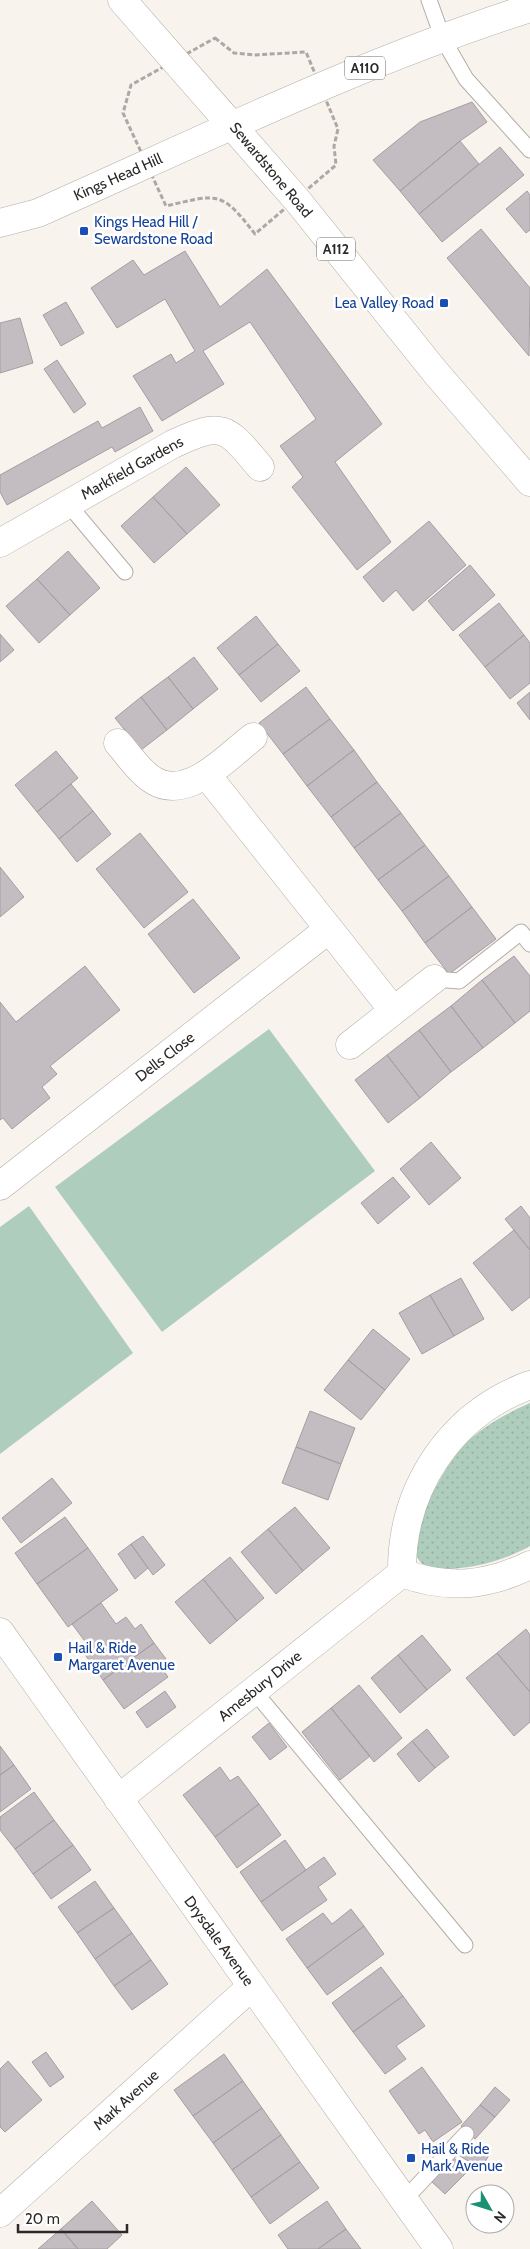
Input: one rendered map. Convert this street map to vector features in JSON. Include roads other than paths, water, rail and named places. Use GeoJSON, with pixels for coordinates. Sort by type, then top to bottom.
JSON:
{"type":"FeatureCollection","features":[{"type":"Feature","properties":{"kind":"street","name":"Sewardstone Road"},"geometry":{"type":"LineString","coordinates":[[122,0],[297,200],[436,373],[530,482]]}},
{"type":"Feature","properties":{"kind":"street","name":"A110"},"geometry":{"type":"LineString","coordinates":[[234,126],[344,76],[530,8]]}},
{"type":"Feature","properties":{"kind":"street","name":"Kings Head Hill"},"geometry":{"type":"LineString","coordinates":[[0,223],[38,213],[234,126]]}},
{"type":"Feature","properties":{"kind":"street","name":"Markfield Gardens"},"geometry":{"type":"LineString","coordinates":[[0,543],[173,444],[202,430],[219,430],[237,439],[260,467]]}},
{"type":"Feature","properties":{"kind":"street"},"geometry":{"type":"LineString","coordinates":[[118,743],[144,774],[161,784],[180,786],[195,782],[253,737]]}},
{"type":"Feature","properties":{"kind":"street"},"geometry":{"type":"LineString","coordinates":[[206,774],[393,1010]]}},
{"type":"Feature","properties":{"kind":"street","name":"Dells Close"},"geometry":{"type":"LineString","coordinates":[[0,1186],[330,929]]}},
{"type":"Feature","properties":{"kind":"street"},"geometry":{"type":"LineString","coordinates":[[350,1045],[434,979]]}},
{"type":"Feature","properties":{"kind":"street"},"geometry":{"type":"LineString","coordinates":[[530,1385],[486,1406],[458,1431],[434,1457],[419,1488],[406,1524],[402,1551],[402,1573],[424,1581],[450,1584],[477,1583],[507,1576],[530,1565]]}},
{"type":"Feature","properties":{"kind":"street","name":"Amesbury Drive"},"geometry":{"type":"LineString","coordinates":[[118,1799],[402,1573]]}},
{"type":"Feature","properties":{"kind":"street","name":"Drysdale Avenue"},"geometry":{"type":"LineString","coordinates":[[0,1632],[439,2249]]}},
{"type":"Feature","properties":{"kind":"street","name":"Mark Avenue"},"geometry":{"type":"LineString","coordinates":[[0,2213],[252,1986]]}},
{"type":"Feature","properties":{"kind":"lane"},"geometry":{"type":"LineString","coordinates":[[429,0],[443,39],[466,79],[530,150]]}},
{"type":"Feature","properties":{"kind":"lane"},"geometry":{"type":"LineString","coordinates":[[68,504],[125,572]]}},
{"type":"Feature","properties":{"kind":"lane"},"geometry":{"type":"LineString","coordinates":[[434,979],[459,981],[521,932],[530,944]]}},
{"type":"Feature","properties":{"kind":"lane"},"geometry":{"type":"LineString","coordinates":[[254,1691],[465,1945]]}},
{"type":"Feature","properties":{"kind":"lane"},"geometry":{"type":"LineString","coordinates":[[404,2200],[466,2134]]}},
{"type":"Feature","properties":{"kind":"place","name":"Kings Head Hill / Sewardstone Road"},"geometry":{"type":"Point","coordinates":[84,231]}},
{"type":"Feature","properties":{"kind":"place","name":"Lea Valley Road"},"geometry":{"type":"Point","coordinates":[444,303]}},
{"type":"Feature","properties":{"kind":"place","name":"Hail & Ride Margaret Avenue"},"geometry":{"type":"Point","coordinates":[58,1657]}},
{"type":"Feature","properties":{"kind":"place","name":"Hail & Ride Mark Avenue"},"geometry":{"type":"Point","coordinates":[411,2158]}}]}
